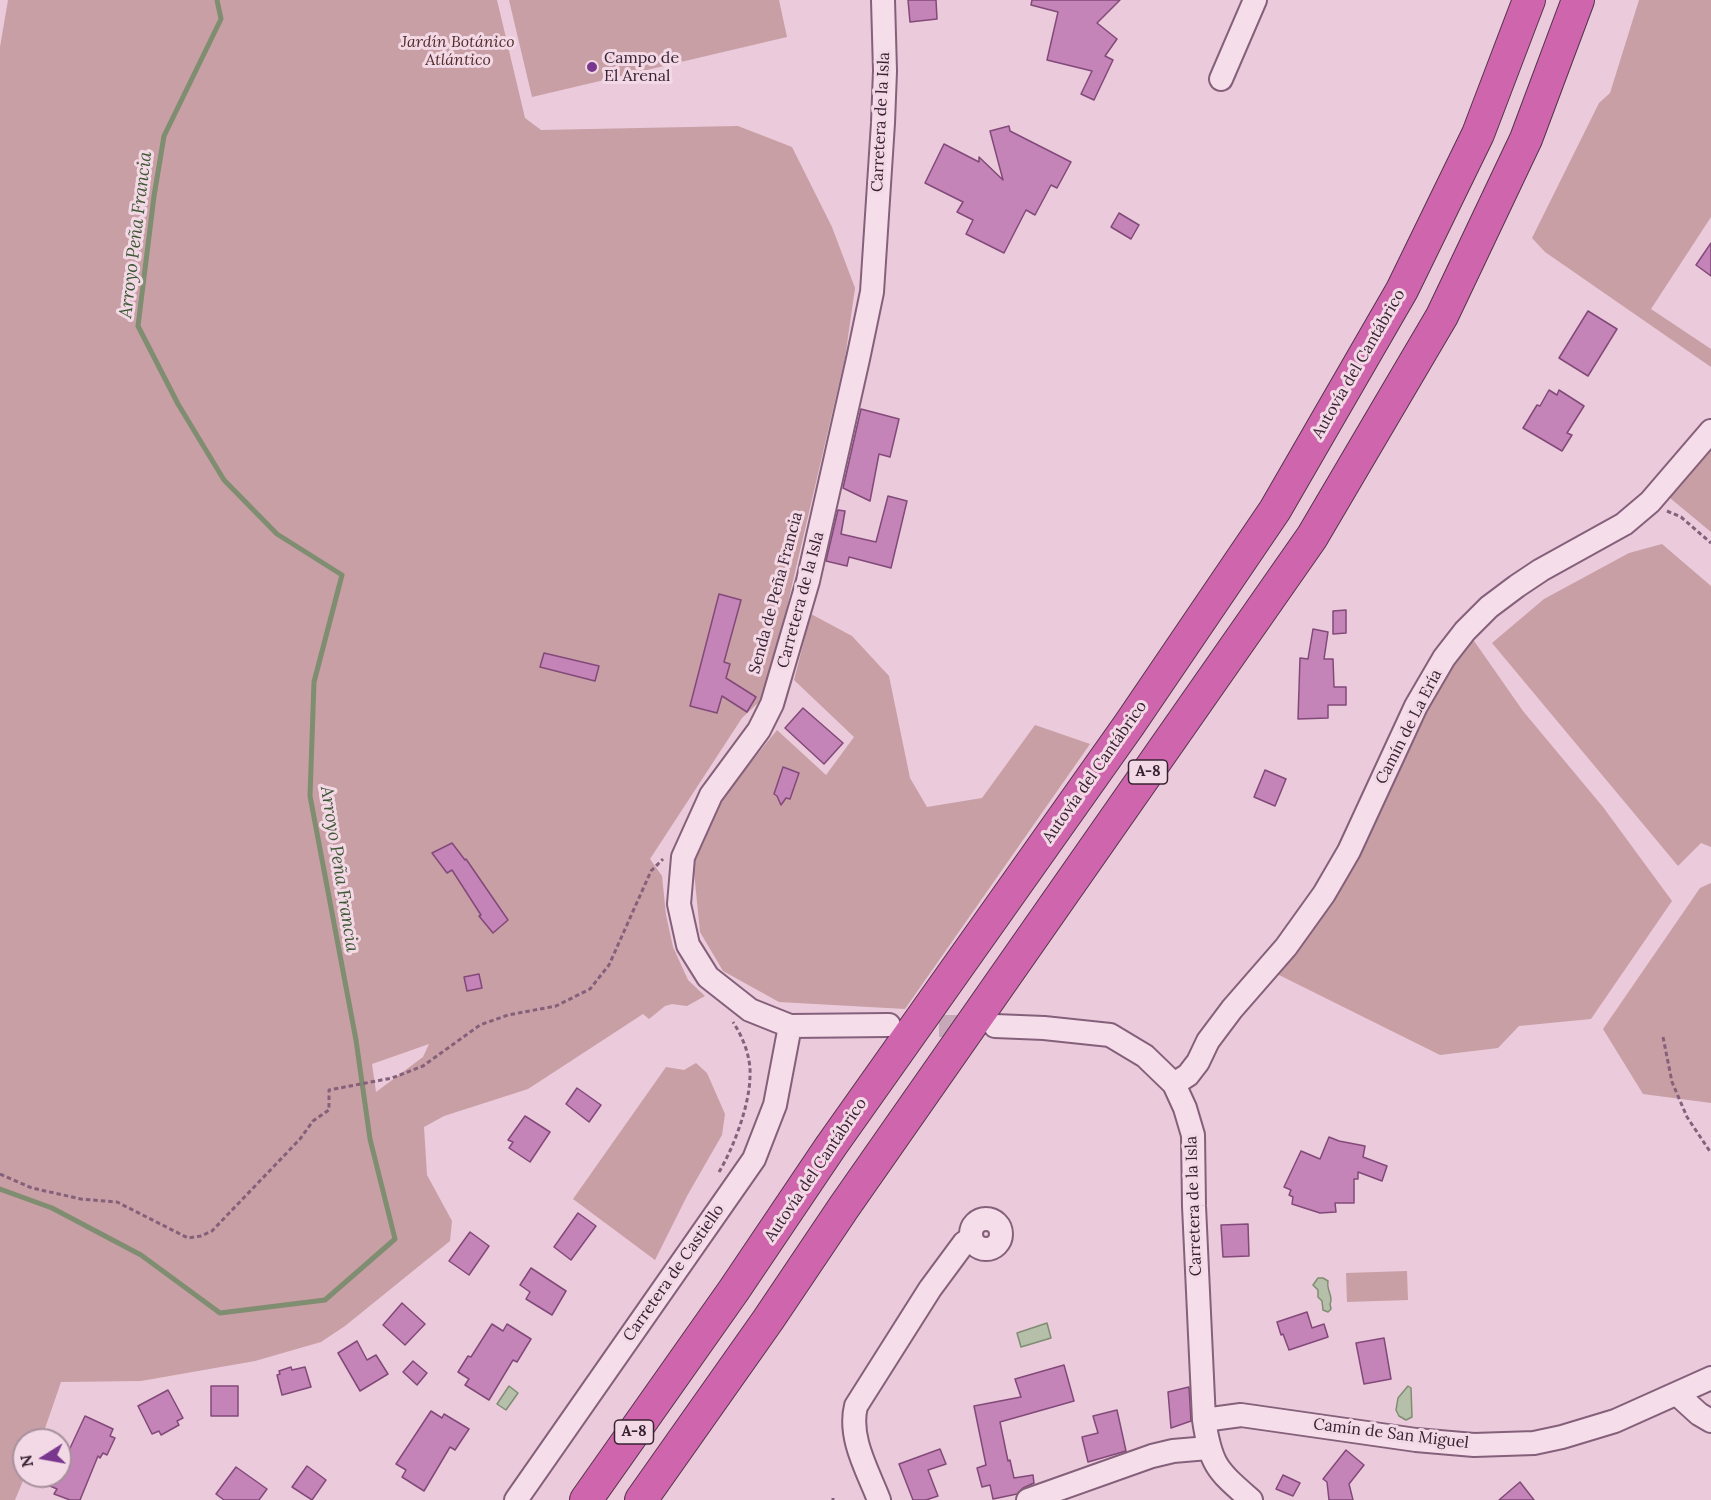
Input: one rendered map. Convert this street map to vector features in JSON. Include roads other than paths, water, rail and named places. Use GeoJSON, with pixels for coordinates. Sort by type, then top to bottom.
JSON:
{"type":"FeatureCollection","features":[{"type":"Feature","properties":{"kind":"highway","name":"Autovía del Cantábrico"},"geometry":{"type":"LineString","coordinates":[[586,1500],[734,1290],[831,1146],[1129,725],[1275,510],[1402,290],[1478,134],[1529,0]]}},
{"type":"Feature","properties":{"kind":"highway","name":"A-8"},"geometry":{"type":"LineString","coordinates":[[641,1500],[1312,537],[1442,316],[1526,139],[1578,0]]}},
{"type":"Feature","properties":{"kind":"highway"},"geometry":{"type":"LineString","coordinates":[[660,1500],[776,1326],[844,1207]]}},
{"type":"Feature","properties":{"kind":"street","name":"Carretera de la Isla"},"geometry":{"type":"LineString","coordinates":[[883,0],[885,71],[872,292],[856,370],[808,580],[772,704],[759,730],[711,795],[683,858],[679,904],[688,945],[708,977],[750,1010],[790,1026],[889,1025]]}},
{"type":"Feature","properties":{"kind":"street"},"geometry":{"type":"LineString","coordinates":[[1221,80],[1255,0]]}},
{"type":"Feature","properties":{"kind":"street","name":"Camín de La Ería"},"geometry":{"type":"LineString","coordinates":[[1174,1084],[1188,1075],[1198,1062],[1208,1041],[1232,1009],[1286,947],[1324,894],[1349,851],[1416,706],[1443,658],[1465,631],[1517,586],[1541,570],[1624,524],[1650,502],[1711,431]]}},
{"type":"Feature","properties":{"kind":"street","name":"Carretera de Castiello"},"geometry":{"type":"LineString","coordinates":[[516,1500],[754,1159],[774,1105],[790,1026]]}},
{"type":"Feature","properties":{"kind":"street","name":"Carretera de la Isla"},"geometry":{"type":"LineString","coordinates":[[994,1026],[1044,1028],[1110,1035],[1145,1056],[1174,1084],[1185,1108],[1193,1135],[1204,1420],[1208,1448]]}},
{"type":"Feature","properties":{"kind":"street"},"geometry":{"type":"LineString","coordinates":[[879,1500],[855,1434],[853,1419],[856,1406],[930,1289],[964,1243],[971,1238]]}},
{"type":"Feature","properties":{"kind":"street","name":"Camín de San Miguel"},"geometry":{"type":"LineString","coordinates":[[1204,1420],[1241,1415],[1416,1440],[1474,1445],[1534,1443],[1615,1421],[1711,1378]]}},
{"type":"Feature","properties":{"kind":"street"},"geometry":{"type":"LineString","coordinates":[[1677,1394],[1699,1414],[1711,1421]]}},
{"type":"Feature","properties":{"kind":"street"},"geometry":{"type":"LineString","coordinates":[[1028,1500],[1076,1492],[1152,1456],[1173,1451],[1208,1448],[1216,1468],[1251,1500]]}},
{"type":"Feature","properties":{"kind":"waterway","name":"Arroyo Peña Francia"},"geometry":{"type":"LineString","coordinates":[[0,1189],[52,1208],[141,1255],[220,1313],[325,1300],[395,1239],[370,1139],[356,1040],[310,796],[314,682],[342,575],[277,534],[224,480],[178,404],[138,326],[164,136],[221,19],[217,0]]}},
{"type":"Feature","properties":{"kind":"tunnel"},"geometry":{"type":"LineString","coordinates":[[906,1026],[981,1026]]}},
{"type":"Feature","properties":{"kind":"place","name":"Campo de El Arenal"},"geometry":{"type":"Point","coordinates":[592,67]}},
{"type":"Feature","properties":{"kind":"park label","name":"Jardín Botánico Atlántico"},"geometry":{"type":"Point","coordinates":[458,51]}}]}
